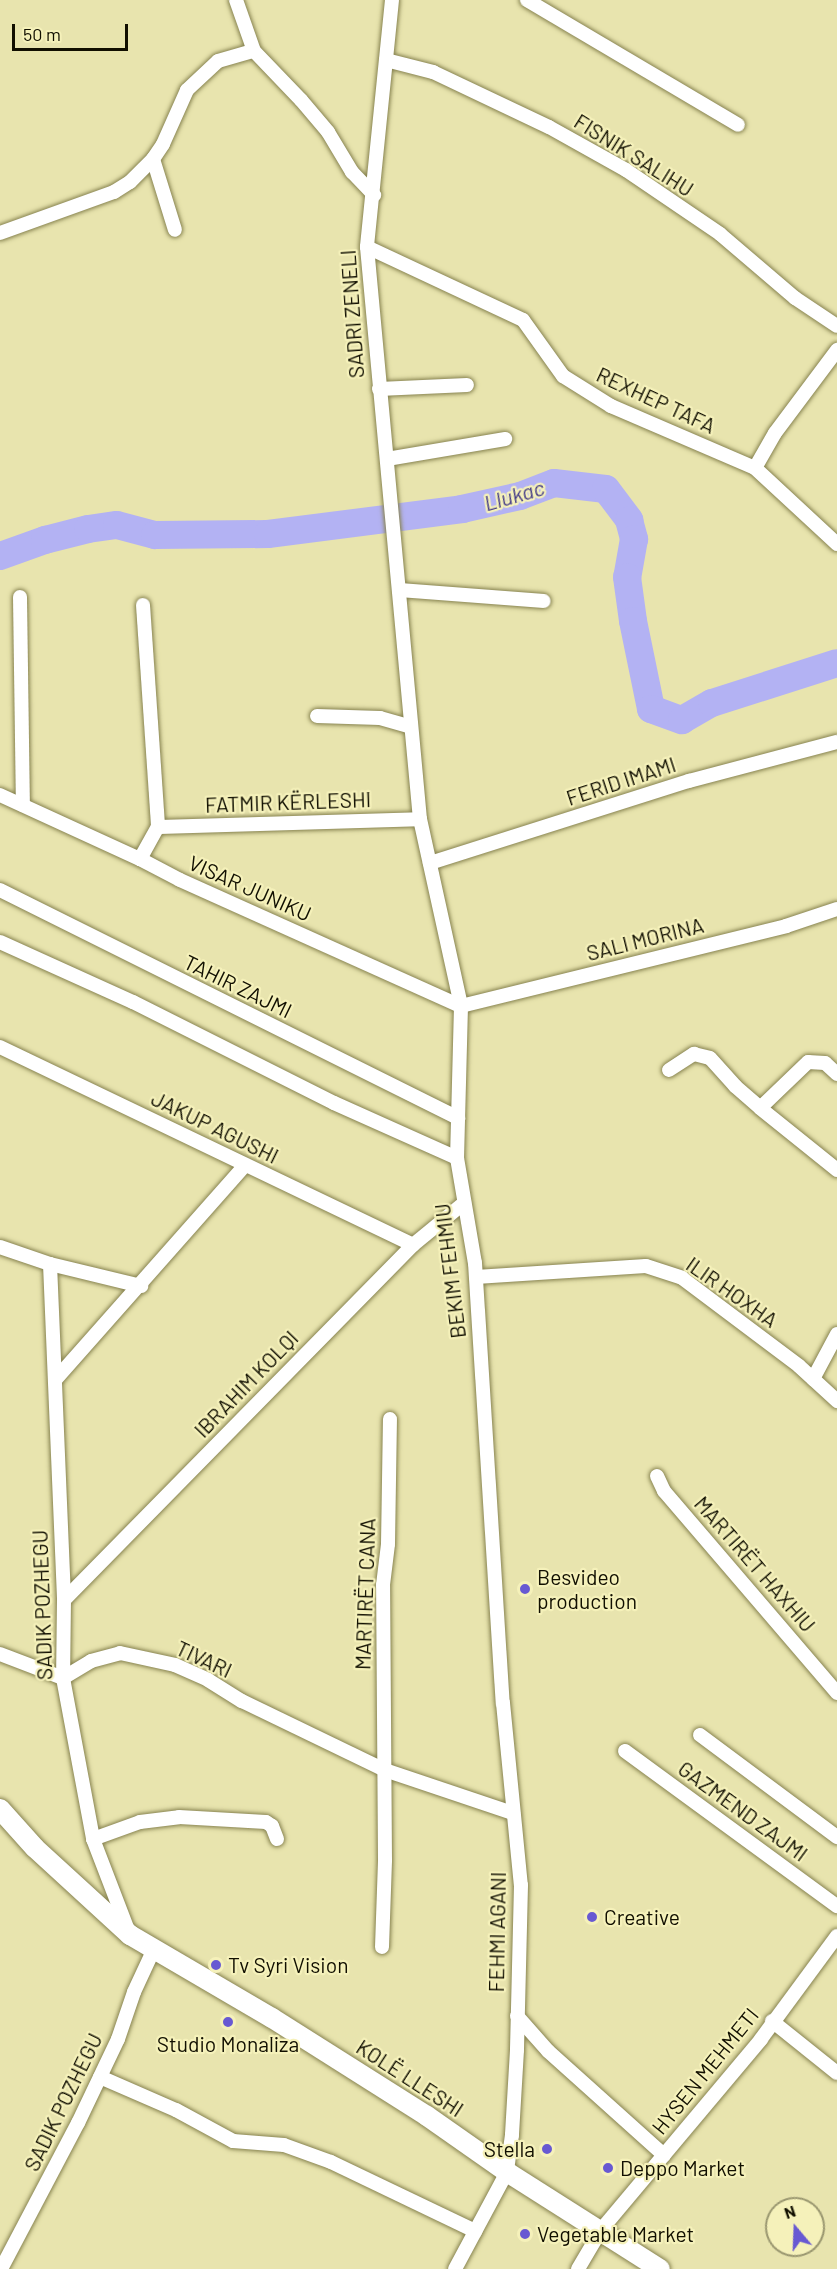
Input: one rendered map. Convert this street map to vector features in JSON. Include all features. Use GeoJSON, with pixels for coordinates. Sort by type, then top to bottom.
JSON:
{"type":"FeatureCollection","features":[{"type":"Feature","properties":{"kind":"street"},"geometry":{"type":"LineString","coordinates":[[236,0],[254,51],[328,132],[352,172],[374,195]]}},
{"type":"Feature","properties":{"kind":"street","name":"SADRI ZENELI"},"geometry":{"type":"LineString","coordinates":[[392,0],[367,247],[400,590]]}},
{"type":"Feature","properties":{"kind":"street"},"geometry":{"type":"LineString","coordinates":[[527,0],[738,125]]}},
{"type":"Feature","properties":{"kind":"street"},"geometry":{"type":"LineString","coordinates":[[0,233],[114,192],[130,182],[153,159],[164,144],[187,90],[218,61],[254,51]]}},
{"type":"Feature","properties":{"kind":"street","name":"FISNIK SALIHU"},"geometry":{"type":"LineString","coordinates":[[386,60],[433,72],[549,127],[627,170],[720,234],[795,298],[837,326]]}},
{"type":"Feature","properties":{"kind":"street"},"geometry":{"type":"LineString","coordinates":[[153,159],[175,230]]}},
{"type":"Feature","properties":{"kind":"street","name":"REXHEP TAFA"},"geometry":{"type":"LineString","coordinates":[[367,247],[523,320],[562,376],[611,406],[755,468],[837,544]]}},
{"type":"Feature","properties":{"kind":"street"},"geometry":{"type":"LineString","coordinates":[[755,468],[775,433],[837,350]]}},
{"type":"Feature","properties":{"kind":"street"},"geometry":{"type":"LineString","coordinates":[[379,388],[467,385]]}},
{"type":"Feature","properties":{"kind":"street"},"geometry":{"type":"LineString","coordinates":[[387,459],[505,439]]}},
{"type":"Feature","properties":{"kind":"street"},"geometry":{"type":"LineString","coordinates":[[400,590],[544,601]]}},
{"type":"Feature","properties":{"kind":"street","name":"BEKIM FEHMIU"},"geometry":{"type":"LineString","coordinates":[[400,590],[420,819],[461,1006],[457,1158],[476,1277],[513,1813]]}},
{"type":"Feature","properties":{"kind":"street"},"geometry":{"type":"LineString","coordinates":[[20,597],[23,805]]}},
{"type":"Feature","properties":{"kind":"street"},"geometry":{"type":"LineString","coordinates":[[140,859],[158,827],[143,605]]}},
{"type":"Feature","properties":{"kind":"street"},"geometry":{"type":"LineString","coordinates":[[317,716],[380,718],[411,727]]}},
{"type":"Feature","properties":{"kind":"street","name":"FERID IMAMI"},"geometry":{"type":"LineString","coordinates":[[430,863],[689,781],[831,742]]}},
{"type":"Feature","properties":{"kind":"street","name":"VISAR JUNIKU"},"geometry":{"type":"LineString","coordinates":[[0,795],[140,859],[180,880],[461,1006]]}},
{"type":"Feature","properties":{"kind":"street","name":"FATMIR KËRLESHI"},"geometry":{"type":"LineString","coordinates":[[158,827],[420,819]]}},
{"type":"Feature","properties":{"kind":"street","name":"TAHIR ZAJMI"},"geometry":{"type":"LineString","coordinates":[[0,890],[458,1118]]}},
{"type":"Feature","properties":{"kind":"street","name":"SALI MORINA"},"geometry":{"type":"LineString","coordinates":[[461,1006],[786,926],[837,909]]}},
{"type":"Feature","properties":{"kind":"street"},"geometry":{"type":"LineString","coordinates":[[0,942],[133,1002],[334,1103],[457,1158]]}},
{"type":"Feature","properties":{"kind":"street","name":"JAKUP AGUSHI"},"geometry":{"type":"LineString","coordinates":[[0,1047],[413,1245]]}},
{"type":"Feature","properties":{"kind":"street"},"geometry":{"type":"LineString","coordinates":[[669,1070],[694,1054],[710,1058],[735,1086],[837,1170]]}},
{"type":"Feature","properties":{"kind":"street"},"geometry":{"type":"LineString","coordinates":[[760,1108],[808,1062],[825,1063],[837,1074]]}},
{"type":"Feature","properties":{"kind":"street"},"geometry":{"type":"LineString","coordinates":[[55,1380],[141,1286],[245,1165]]}},
{"type":"Feature","properties":{"kind":"street","name":"IBRAHIM KOLQI"},"geometry":{"type":"LineString","coordinates":[[64,1600],[413,1245],[464,1203]]}},
{"type":"Feature","properties":{"kind":"street"},"geometry":{"type":"LineString","coordinates":[[0,1247],[50,1264],[141,1286]]}},
{"type":"Feature","properties":{"kind":"street","name":"SADIK POZHEGU"},"geometry":{"type":"LineString","coordinates":[[50,1264],[64,1600],[63,1678],[93,1839],[130,1935]]}},
{"type":"Feature","properties":{"kind":"street","name":"ILIR HOXHA"},"geometry":{"type":"LineString","coordinates":[[476,1277],[646,1266],[682,1278],[813,1379],[837,1401]]}},
{"type":"Feature","properties":{"kind":"street"},"geometry":{"type":"LineString","coordinates":[[813,1379],[837,1334]]}},
{"type":"Feature","properties":{"kind":"street","name":"MARTIRËT CANA"},"geometry":{"type":"LineString","coordinates":[[385,1770],[383,1585],[388,1544],[390,1419]]}},
{"type":"Feature","properties":{"kind":"street","name":"MARTIRËT HAXHIU"},"geometry":{"type":"LineString","coordinates":[[657,1476],[664,1491],[837,1693]]}},
{"type":"Feature","properties":{"kind":"street","name":"TIVARI"},"geometry":{"type":"LineString","coordinates":[[63,1678],[91,1661],[120,1653],[175,1665],[208,1680],[242,1701],[385,1770],[513,1813]]}},
{"type":"Feature","properties":{"kind":"street"},"geometry":{"type":"LineString","coordinates":[[0,1654],[63,1678]]}},
{"type":"Feature","properties":{"kind":"street"},"geometry":{"type":"LineString","coordinates":[[700,1735],[837,1837]]}},
{"type":"Feature","properties":{"kind":"street","name":"GAZMEND ZAJMI"},"geometry":{"type":"LineString","coordinates":[[625,1751],[837,1906]]}},
{"type":"Feature","properties":{"kind":"street"},"geometry":{"type":"LineString","coordinates":[[382,1947],[385,1770]]}},
{"type":"Feature","properties":{"kind":"street","name":"KOLË LLESHI"},"geometry":{"type":"LineString","coordinates":[[0,1809],[35,1848],[130,1935],[272,2018],[660,2269]]}},
{"type":"Feature","properties":{"kind":"street","name":"FEHMI AGANI"},"geometry":{"type":"LineString","coordinates":[[455,2269],[507,2172],[514,2114],[521,1885],[513,1813]]}},
{"type":"Feature","properties":{"kind":"street"},"geometry":{"type":"LineString","coordinates":[[93,1839],[140,1822],[179,1817],[266,1822],[272,1826],[277,1839]]}},
{"type":"Feature","properties":{"kind":"street","name":"HYSEN MEHMETI"},"geometry":{"type":"LineString","coordinates":[[578,2269],[601,2230],[761,2038],[837,1936]]}},
{"type":"Feature","properties":{"kind":"street","name":"SADIK POZHEGU"},"geometry":{"type":"LineString","coordinates":[[1,2269],[100,2077],[154,1949]]}},
{"type":"Feature","properties":{"kind":"street","name":"FEHMI AGANI"},"geometry":{"type":"LineString","coordinates":[[517,2016],[548,2051],[664,2155]]}},
{"type":"Feature","properties":{"kind":"street"},"geometry":{"type":"LineString","coordinates":[[772,2021],[837,2073]]}},
{"type":"Feature","properties":{"kind":"street"},"geometry":{"type":"LineString","coordinates":[[100,2077],[176,2110],[233,2141],[284,2145],[331,2162],[475,2231]]}},
{"type":"Feature","properties":{"kind":"waterway","name":"Llukac"},"geometry":{"type":"LineString","coordinates":[[0,556],[45,540],[88,529],[117,525],[155,535],[268,534],[462,509],[520,496],[554,483],[606,489],[629,520],[634,539],[627,577],[633,621],[651,709],[682,720],[712,703],[837,663]]}},
{"type":"Feature","properties":{"kind":"place","name":"Besvideo production"},"geometry":{"type":"Point","coordinates":[525,1589]}},
{"type":"Feature","properties":{"kind":"place","name":"Creative"},"geometry":{"type":"Point","coordinates":[592,1917]}},
{"type":"Feature","properties":{"kind":"place","name":"Tv Syri Vision"},"geometry":{"type":"Point","coordinates":[216,1965]}},
{"type":"Feature","properties":{"kind":"place","name":"Studio Monaliza"},"geometry":{"type":"Point","coordinates":[228,2022]}},
{"type":"Feature","properties":{"kind":"place","name":"Stella"},"geometry":{"type":"Point","coordinates":[547,2149]}},
{"type":"Feature","properties":{"kind":"place","name":"Deppo Market"},"geometry":{"type":"Point","coordinates":[608,2168]}},
{"type":"Feature","properties":{"kind":"place","name":"Vegetable Market"},"geometry":{"type":"Point","coordinates":[525,2234]}}]}
